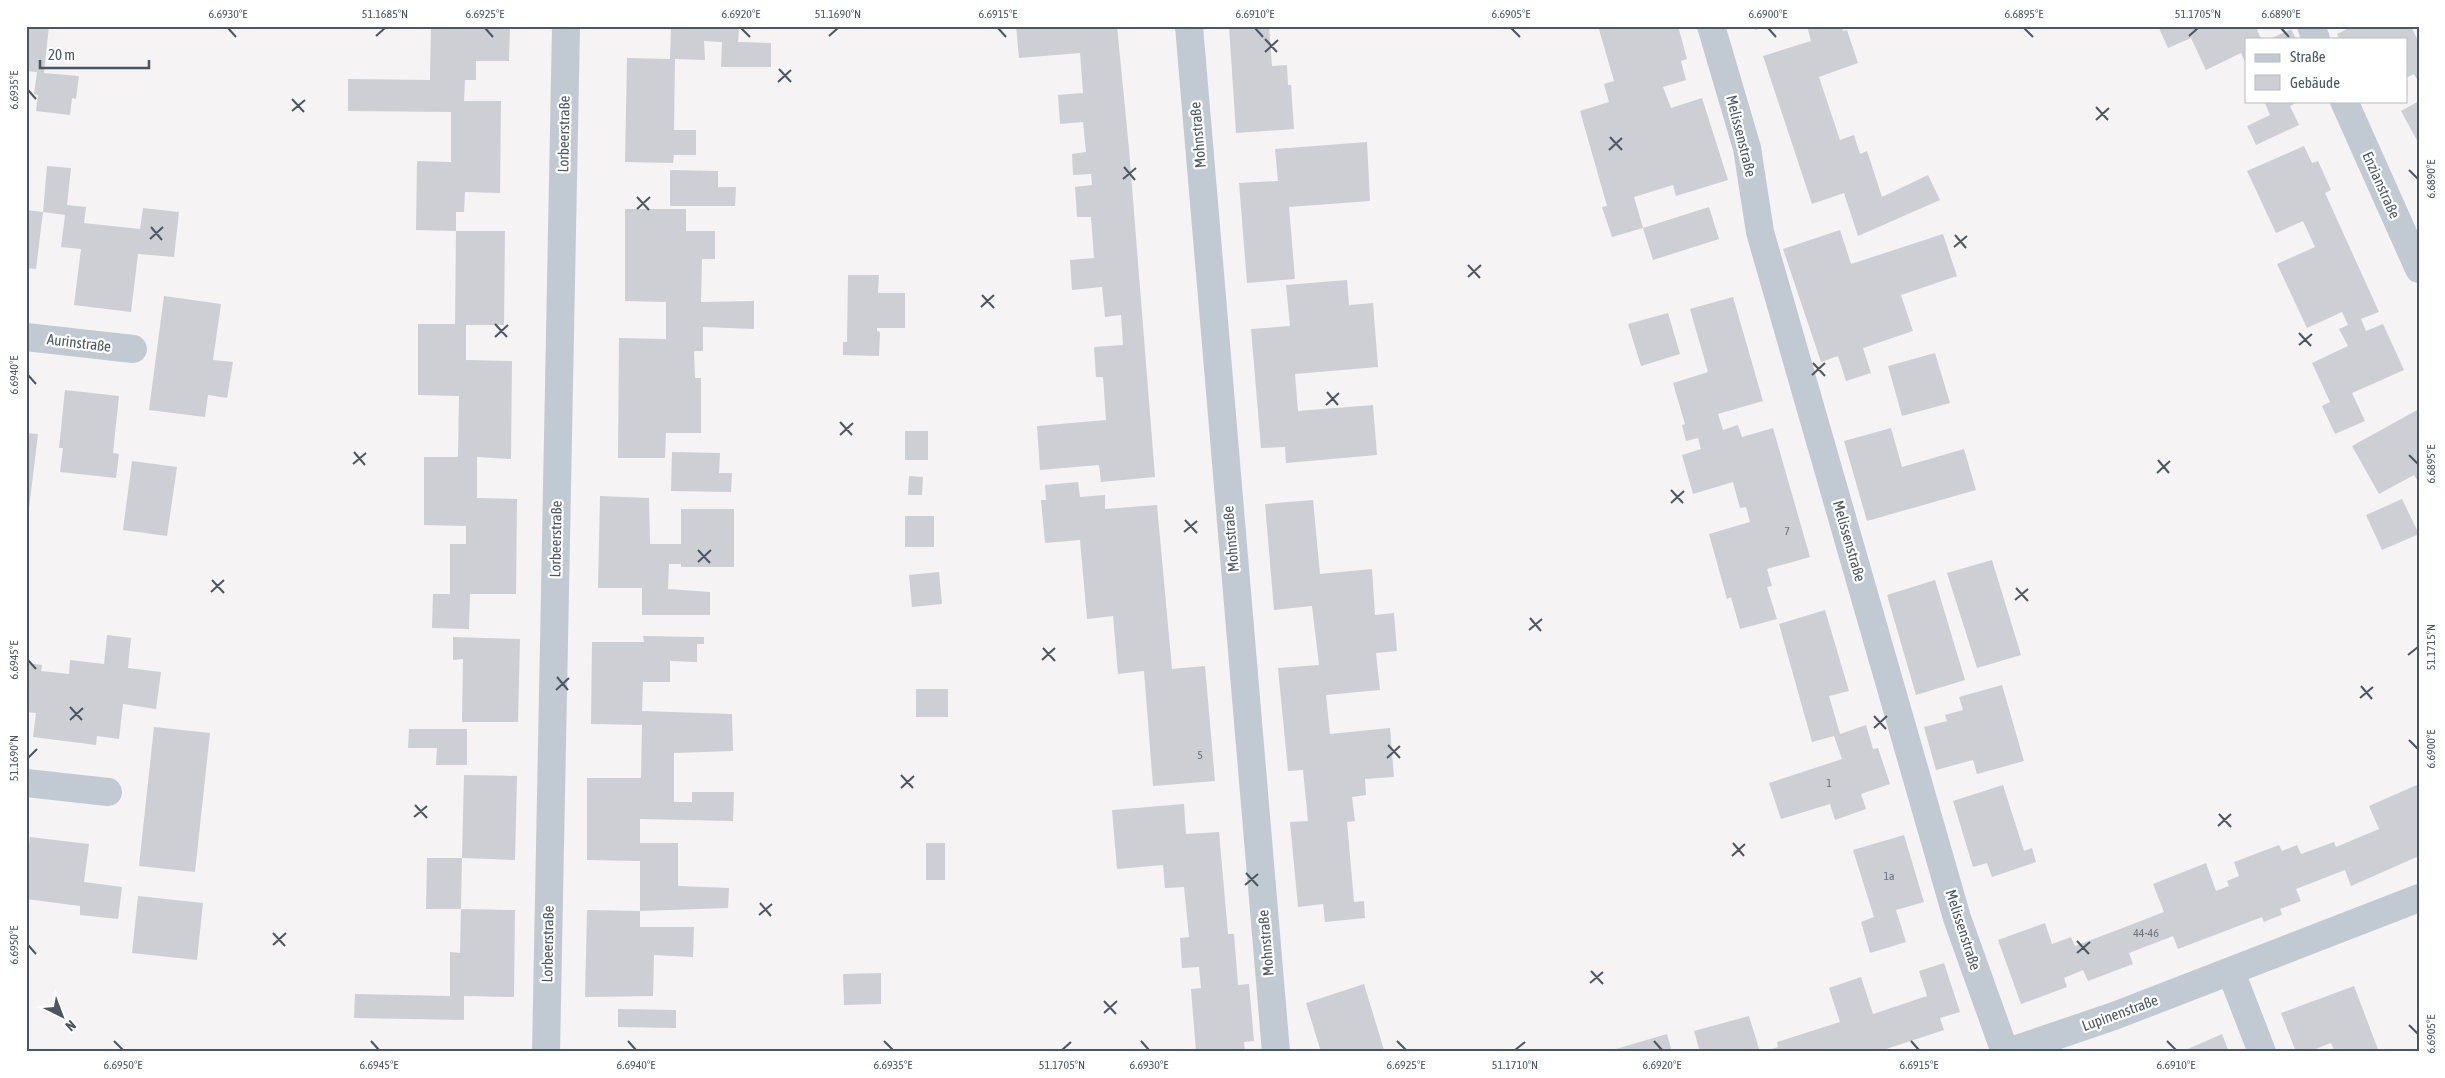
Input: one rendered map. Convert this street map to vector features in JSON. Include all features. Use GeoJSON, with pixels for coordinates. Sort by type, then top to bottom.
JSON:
{"type":"FeatureCollection","features":[{"type":"Feature","properties":{"kind":"street","name":"Lorbeerstraße"},"geometry":{"type":"LineString","coordinates":[[546,1052],[566,26]]}},
{"type":"Feature","properties":{"kind":"street","name":"Mohnstraße"},"geometry":{"type":"LineString","coordinates":[[1189,26],[1276,1052]]}},
{"type":"Feature","properties":{"kind":"street","name":"Melissenstraße"},"geometry":{"type":"LineString","coordinates":[[1711,26],[1747,148],[1760,232],[1765,251],[1957,918],[2007,1052]]}},
{"type":"Feature","properties":{"kind":"street"},"geometry":{"type":"LineString","coordinates":[[2311,26],[2316,38]]}},
{"type":"Feature","properties":{"kind":"street","name":"Enzianstraße"},"geometry":{"type":"LineString","coordinates":[[2344,102],[2419,269]]}},
{"type":"Feature","properties":{"kind":"street","name":"Aurinstraße"},"geometry":{"type":"LineString","coordinates":[[26,337],[133,350]]}},
{"type":"Feature","properties":{"kind":"street"},"geometry":{"type":"LineString","coordinates":[[26,783],[108,792]]}},
{"type":"Feature","properties":{"kind":"street","name":"Lupinenstraße"},"geometry":{"type":"LineString","coordinates":[[2007,1052],[2114,1016],[2419,898]]}},
{"type":"Feature","properties":{"kind":"street"},"geometry":{"type":"LineString","coordinates":[[2231,972],[2262,1052]]}},
{"type":"Feature","properties":{"kind":"building"},"geometry":{"type":"Polygon","coordinates":[[[26,26],[49,26],[44,73],[79,76],[76,99],[72,98],[70,115],[36,111],[38,95],[34,94],[37,72],[26,71],[26,26]]]}},
{"type":"Feature","properties":{"kind":"building"},"geometry":{"type":"Polygon","coordinates":[[[431,26],[510,26],[509,61],[476,61],[476,80],[465,80],[464,101],[501,101],[500,193],[465,192],[464,212],[456,212],[456,231],[416,230],[417,161],[451,162],[451,112],[348,111],[348,79],[430,80],[431,26]]]}},
{"type":"Feature","properties":{"kind":"building"},"geometry":{"type":"Polygon","coordinates":[[[671,26],[739,27],[738,42],[771,43],[771,67],[721,67],[722,42],[704,41],[705,60],[675,59],[674,130],[696,130],[696,155],[674,155],[673,163],[625,162],[627,58],[670,59],[671,26]]]}},
{"type":"Feature","properties":{"kind":"building"},"geometry":{"type":"Polygon","coordinates":[[[1016,26],[1117,26],[1129,149],[1155,477],[1101,482],[1099,465],[1040,470],[1037,426],[1106,420],[1103,377],[1096,377],[1094,347],[1123,345],[1121,315],[1105,317],[1102,287],[1072,290],[1070,260],[1094,258],[1091,217],[1077,217],[1075,187],[1092,185],[1091,174],[1073,175],[1072,154],[1086,152],[1083,122],[1060,124],[1058,95],[1083,93],[1080,53],[1019,58],[1016,26]]]}},
{"type":"Feature","properties":{"kind":"building"},"geometry":{"type":"Polygon","coordinates":[[[1229,26],[1269,26],[1272,66],[1287,65],[1288,85],[1291,85],[1294,129],[1236,133],[1229,26]]]}},
{"type":"Feature","properties":{"kind":"building"},"geometry":{"type":"Polygon","coordinates":[[[1598,26],[1678,26],[1687,59],[1681,61],[1686,80],[1663,87],[1671,108],[1702,98],[1728,180],[1676,196],[1673,185],[1634,197],[1643,228],[1612,237],[1602,207],[1607,206],[1580,111],[1609,102],[1604,84],[1614,81],[1598,26]]]}},
{"type":"Feature","properties":{"kind":"building"},"geometry":{"type":"Polygon","coordinates":[[[1754,26],[1765,26],[1765,27],[1755,30],[1754,26]]]}},
{"type":"Feature","properties":{"kind":"building"},"geometry":{"type":"Polygon","coordinates":[[[1807,26],[1842,26],[1843,31],[1847,30],[1858,63],[1819,77],[1840,140],[1854,135],[1860,154],[1867,151],[1882,197],[1928,175],[1940,200],[1858,236],[1844,193],[1812,204],[1763,56],[1811,41],[1807,26]]]}},
{"type":"Feature","properties":{"kind":"building"},"geometry":{"type":"Polygon","coordinates":[[[2158,26],[2251,26],[2252,29],[2256,27],[2261,38],[2245,38],[2245,62],[2241,53],[2206,70],[2191,38],[2168,48],[2158,26]]]}},
{"type":"Feature","properties":{"kind":"building"},"geometry":{"type":"Polygon","coordinates":[[[2353,26],[2411,26],[2419,43],[2419,83],[2414,74],[2408,77],[2408,38],[2339,38],[2337,34],[2353,26]]]}},
{"type":"Feature","properties":{"kind":"building"},"geometry":{"type":"Polygon","coordinates":[[[2291,29],[2296,38],[2272,38],[2291,29]]]}},
{"type":"Feature","properties":{"kind":"building"},"geometry":{"type":"Polygon","coordinates":[[[2419,101],[2419,144],[2401,111],[2419,101]]]}},
{"type":"Feature","properties":{"kind":"building"},"geometry":{"type":"Polygon","coordinates":[[[2264,102],[2298,102],[2290,106],[2299,125],[2256,145],[2247,126],[2270,115],[2264,102]]]}},
{"type":"Feature","properties":{"kind":"building"},"geometry":{"type":"Polygon","coordinates":[[[1367,142],[1370,201],[1289,207],[1295,279],[1247,283],[1239,183],[1278,181],[1275,149],[1367,142]]]}},
{"type":"Feature","properties":{"kind":"building"},"geometry":{"type":"Polygon","coordinates":[[[2304,146],[2312,163],[2318,161],[2331,190],[2325,193],[2379,312],[2361,319],[2366,331],[2383,324],[2404,370],[2352,393],[2365,421],[2335,434],[2322,406],[2330,402],[2312,363],[2348,346],[2339,329],[2348,325],[2342,312],[2307,328],[2277,264],[2315,247],[2303,221],[2276,233],[2247,171],[2304,146]]]}},
{"type":"Feature","properties":{"kind":"building"},"geometry":{"type":"Polygon","coordinates":[[[47,166],[71,168],[67,205],[86,207],[84,223],[140,229],[143,208],[179,212],[174,257],[138,254],[131,312],[74,305],[81,249],[61,247],[65,215],[43,212],[47,166]]]}},
{"type":"Feature","properties":{"kind":"building"},"geometry":{"type":"Polygon","coordinates":[[[670,170],[718,171],[718,187],[736,187],[735,206],[670,206],[670,170]]]}},
{"type":"Feature","properties":{"kind":"building"},"geometry":{"type":"Polygon","coordinates":[[[1709,207],[1719,239],[1653,260],[1643,228],[1709,207]]]}},
{"type":"Feature","properties":{"kind":"building"},"geometry":{"type":"Polygon","coordinates":[[[625,209],[686,209],[686,231],[715,231],[715,259],[702,259],[701,302],[754,301],[754,329],[703,327],[703,351],[694,351],[695,378],[701,378],[701,433],[666,433],[665,458],[618,458],[619,338],[666,339],[666,302],[625,301],[625,209]]]}},
{"type":"Feature","properties":{"kind":"building"},"geometry":{"type":"Polygon","coordinates":[[[26,210],[43,212],[36,269],[26,268],[26,210]]]}},
{"type":"Feature","properties":{"kind":"building"},"geometry":{"type":"Polygon","coordinates":[[[1840,230],[1851,264],[1943,234],[1957,276],[1901,295],[1913,331],[1863,348],[1871,373],[1846,381],[1838,356],[1821,362],[1783,249],[1840,230]]]}},
{"type":"Feature","properties":{"kind":"building"},"geometry":{"type":"Polygon","coordinates":[[[456,231],[505,231],[504,325],[466,325],[466,360],[512,361],[511,459],[477,457],[477,498],[517,499],[516,594],[470,594],[469,629],[432,628],[433,594],[450,594],[450,544],[466,544],[466,526],[424,525],[424,457],[458,457],[459,396],[418,395],[418,324],[455,324],[456,231]]]}},
{"type":"Feature","properties":{"kind":"building"},"geometry":{"type":"Polygon","coordinates":[[[848,275],[879,275],[878,293],[905,293],[905,328],[877,328],[877,331],[880,332],[879,356],[843,355],[843,342],[847,342],[848,275]]]}},
{"type":"Feature","properties":{"kind":"building"},"geometry":{"type":"Polygon","coordinates":[[[1347,280],[1349,305],[1373,303],[1378,367],[1295,374],[1298,411],[1373,405],[1377,455],[1286,463],[1285,447],[1261,448],[1251,329],[1290,326],[1286,285],[1347,280]]]}},
{"type":"Feature","properties":{"kind":"building"},"geometry":{"type":"Polygon","coordinates":[[[164,296],[221,304],[213,360],[233,362],[227,398],[208,395],[205,417],[149,410],[164,296]]]}},
{"type":"Feature","properties":{"kind":"building"},"geometry":{"type":"Polygon","coordinates":[[[1733,297],[1763,401],[1718,414],[1723,430],[1738,425],[1742,437],[1773,428],[1810,557],[1767,569],[1772,586],[1767,587],[1777,619],[1740,629],[1731,597],[1727,599],[1709,534],[1750,522],[1746,507],[1740,508],[1733,482],[1693,494],[1682,455],[1701,449],[1698,438],[1686,441],[1682,425],[1685,424],[1673,383],[1708,372],[1690,309],[1733,297]]]}},
{"type":"Feature","properties":{"kind":"building"},"geometry":{"type":"Polygon","coordinates":[[[1668,313],[1680,354],[1641,366],[1628,324],[1668,313]]]}},
{"type":"Feature","properties":{"kind":"building"},"geometry":{"type":"Polygon","coordinates":[[[1935,353],[1950,403],[1902,416],[1888,366],[1935,353]]]}},
{"type":"Feature","properties":{"kind":"building"},"geometry":{"type":"Polygon","coordinates":[[[65,390],[119,396],[113,453],[119,454],[116,478],[60,472],[63,448],[59,448],[65,390]]]}},
{"type":"Feature","properties":{"kind":"building"},"geometry":{"type":"Polygon","coordinates":[[[2419,409],[2419,483],[2414,475],[2379,494],[2352,446],[2419,409]]]}},
{"type":"Feature","properties":{"kind":"building"},"geometry":{"type":"Polygon","coordinates":[[[1891,428],[1902,467],[1964,449],[1976,490],[1867,521],[1844,441],[1891,428]]]}},
{"type":"Feature","properties":{"kind":"building"},"geometry":{"type":"Polygon","coordinates":[[[905,431],[928,431],[928,460],[905,460],[905,431]]]}},
{"type":"Feature","properties":{"kind":"building"},"geometry":{"type":"Polygon","coordinates":[[[26,433],[38,434],[27,525],[26,525],[26,433]]]}},
{"type":"Feature","properties":{"kind":"building"},"geometry":{"type":"Polygon","coordinates":[[[672,452],[720,453],[719,473],[732,473],[731,492],[671,491],[672,452]]]}},
{"type":"Feature","properties":{"kind":"building"},"geometry":{"type":"Polygon","coordinates":[[[132,461],[177,467],[167,536],[123,530],[132,461]]]}},
{"type":"Feature","properties":{"kind":"building"},"geometry":{"type":"Polygon","coordinates":[[[909,476],[923,477],[922,495],[908,495],[909,476]]]}},
{"type":"Feature","properties":{"kind":"building"},"geometry":{"type":"Polygon","coordinates":[[[1078,482],[1080,497],[1105,495],[1105,509],[1157,505],[1172,669],[1205,666],[1215,781],[1153,786],[1144,671],[1118,674],[1113,616],[1087,619],[1080,540],[1045,543],[1041,500],[1046,500],[1045,485],[1078,482]]]}},
{"type":"Feature","properties":{"kind":"building"},"geometry":{"type":"Polygon","coordinates":[[[600,496],[649,498],[650,544],[681,544],[681,509],[734,509],[734,567],[681,567],[681,564],[669,564],[668,589],[710,592],[710,615],[642,615],[642,588],[598,588],[600,496]]]}},
{"type":"Feature","properties":{"kind":"building"},"geometry":{"type":"Polygon","coordinates":[[[2402,499],[2419,534],[2382,550],[2366,515],[2402,499]]]}},
{"type":"Feature","properties":{"kind":"building"},"geometry":{"type":"Polygon","coordinates":[[[1313,500],[1320,574],[1372,569],[1375,615],[1394,613],[1397,651],[1376,653],[1380,690],[1326,695],[1330,734],[1390,728],[1394,777],[1365,779],[1366,795],[1352,797],[1355,821],[1347,822],[1354,902],[1364,901],[1365,918],[1325,922],[1323,904],[1298,907],[1290,822],[1308,821],[1303,770],[1288,771],[1278,668],[1319,665],[1312,606],[1274,610],[1265,504],[1313,500]]]}},
{"type":"Feature","properties":{"kind":"building"},"geometry":{"type":"Polygon","coordinates":[[[905,516],[934,516],[934,547],[905,547],[905,516]]]}},
{"type":"Feature","properties":{"kind":"building"},"geometry":{"type":"Polygon","coordinates":[[[1992,560],[2021,655],[1977,668],[1947,573],[1992,560]]]}},
{"type":"Feature","properties":{"kind":"building"},"geometry":{"type":"Polygon","coordinates":[[[939,572],[942,604],[912,607],[909,575],[939,572]]]}},
{"type":"Feature","properties":{"kind":"building"},"geometry":{"type":"Polygon","coordinates":[[[1935,580],[1965,680],[1916,695],[1887,595],[1935,580]]]}},
{"type":"Feature","properties":{"kind":"building"},"geometry":{"type":"Polygon","coordinates":[[[1825,610],[1849,691],[1829,696],[1840,734],[1866,725],[1873,749],[1878,748],[1890,784],[1861,794],[1866,809],[1835,820],[1830,804],[1781,819],[1769,783],[1842,759],[1834,736],[1812,742],[1779,624],[1825,610]]]}},
{"type":"Feature","properties":{"kind":"building"},"geometry":{"type":"Polygon","coordinates":[[[107,635],[131,638],[128,668],[161,672],[156,709],[123,704],[119,739],[97,736],[96,745],[33,737],[36,713],[26,712],[26,663],[42,665],[41,671],[69,674],[70,660],[104,664],[107,635]]]}},
{"type":"Feature","properties":{"kind":"building"},"geometry":{"type":"Polygon","coordinates":[[[643,636],[704,637],[704,644],[697,644],[697,662],[670,661],[670,682],[643,682],[642,711],[732,714],[733,751],[674,753],[674,802],[692,802],[692,792],[734,792],[733,821],[640,819],[640,843],[678,843],[678,886],[729,888],[728,908],[640,911],[640,861],[587,860],[587,778],[641,778],[642,725],[591,724],[592,642],[644,642],[643,636]]]}},
{"type":"Feature","properties":{"kind":"building"},"geometry":{"type":"Polygon","coordinates":[[[453,637],[520,639],[518,722],[462,722],[463,659],[453,660],[453,637]]]}},
{"type":"Feature","properties":{"kind":"building"},"geometry":{"type":"Polygon","coordinates":[[[2002,685],[2024,761],[1977,774],[1973,760],[1936,770],[1924,727],[1947,721],[1945,715],[1963,710],[1959,697],[2002,685]]]}},
{"type":"Feature","properties":{"kind":"building"},"geometry":{"type":"Polygon","coordinates":[[[916,689],[948,689],[948,717],[916,717],[916,689]]]}},
{"type":"Feature","properties":{"kind":"building"},"geometry":{"type":"Polygon","coordinates":[[[154,727],[210,733],[195,872],[139,866],[154,727]]]}},
{"type":"Feature","properties":{"kind":"building"},"geometry":{"type":"Polygon","coordinates":[[[409,729],[467,729],[467,765],[436,765],[437,748],[408,748],[409,729]]]}},
{"type":"Feature","properties":{"kind":"building"},"geometry":{"type":"Polygon","coordinates":[[[464,775],[517,776],[515,860],[462,858],[464,775]]]}},
{"type":"Feature","properties":{"kind":"building"},"geometry":{"type":"Polygon","coordinates":[[[2419,784],[2419,856],[2351,886],[2345,870],[2296,889],[2301,901],[2280,909],[2282,915],[2264,922],[2262,917],[2178,949],[2173,936],[2129,953],[2133,964],[2088,981],[2083,970],[2064,978],[2067,987],[2021,1004],[1998,940],[2045,923],[2052,944],[2071,937],[2075,946],[2164,912],[2153,884],[2206,863],[2216,891],[2229,886],[2227,881],[2239,876],[2234,862],[2279,845],[2282,851],[2297,845],[2301,854],[2334,842],[2336,847],[2379,829],[2369,806],[2419,784]]]}},
{"type":"Feature","properties":{"kind":"building"},"geometry":{"type":"Polygon","coordinates":[[[2003,785],[2024,851],[2032,848],[2036,862],[1992,877],[1987,863],[1973,867],[1953,801],[2003,785]]]}},
{"type":"Feature","properties":{"kind":"building"},"geometry":{"type":"Polygon","coordinates":[[[1184,804],[1186,834],[1219,832],[1228,934],[1234,934],[1238,985],[1249,984],[1254,1041],[1244,1042],[1245,1052],[1196,1052],[1191,989],[1201,988],[1199,967],[1182,968],[1180,938],[1189,937],[1184,887],[1165,888],[1163,865],[1117,869],[1112,810],[1184,804]]]}},
{"type":"Feature","properties":{"kind":"building"},"geometry":{"type":"Polygon","coordinates":[[[1904,835],[1924,902],[1896,910],[1906,942],[1870,953],[1861,922],[1874,917],[1853,850],[1904,835]]]}},
{"type":"Feature","properties":{"kind":"building"},"geometry":{"type":"Polygon","coordinates":[[[30,837],[89,844],[84,882],[122,887],[118,919],[80,915],[80,906],[26,899],[26,867],[30,837]]]}},
{"type":"Feature","properties":{"kind":"building"},"geometry":{"type":"Polygon","coordinates":[[[926,843],[945,843],[945,880],[926,880],[926,843]]]}},
{"type":"Feature","properties":{"kind":"building"},"geometry":{"type":"Polygon","coordinates":[[[427,858],[462,858],[461,909],[426,909],[427,858]]]}},
{"type":"Feature","properties":{"kind":"building"},"geometry":{"type":"Polygon","coordinates":[[[138,896],[203,903],[197,960],[132,953],[138,896]]]}},
{"type":"Feature","properties":{"kind":"building"},"geometry":{"type":"Polygon","coordinates":[[[461,909],[515,910],[514,997],[464,996],[464,1020],[354,1018],[355,994],[450,996],[450,952],[460,953],[461,909]]]}},
{"type":"Feature","properties":{"kind":"building"},"geometry":{"type":"Polygon","coordinates":[[[587,910],[640,911],[640,927],[694,927],[693,957],[654,955],[653,996],[585,997],[587,910]]]}},
{"type":"Feature","properties":{"kind":"building"},"geometry":{"type":"Polygon","coordinates":[[[1944,963],[1960,1012],[1940,1018],[1944,1030],[1877,1052],[1762,1052],[1778,1047],[1777,1042],[1840,1022],[1829,988],[1861,977],[1873,1014],[1927,996],[1919,971],[1944,963]]]}},
{"type":"Feature","properties":{"kind":"building"},"geometry":{"type":"Polygon","coordinates":[[[881,973],[881,1004],[844,1005],[843,974],[881,973]]]}},
{"type":"Feature","properties":{"kind":"building"},"geometry":{"type":"Polygon","coordinates":[[[1364,984],[1384,1050],[1321,1052],[1306,1003],[1364,984]]]}},
{"type":"Feature","properties":{"kind":"building"},"geometry":{"type":"Polygon","coordinates":[[[2354,986],[2379,1052],[2335,1052],[2331,1043],[2308,1052],[2296,1052],[2281,1013],[2354,986]]]}},
{"type":"Feature","properties":{"kind":"building"},"geometry":{"type":"Polygon","coordinates":[[[618,1009],[676,1010],[676,1028],[618,1027],[618,1009]]]}},
{"type":"Feature","properties":{"kind":"building"},"geometry":{"type":"Polygon","coordinates":[[[1749,1016],[1760,1052],[1700,1052],[1694,1031],[1749,1016]]]}},
{"type":"Feature","properties":{"kind":"building"},"geometry":{"type":"Polygon","coordinates":[[[1667,1034],[1672,1052],[1609,1052],[1609,1051],[1667,1034]]]}},
{"type":"Feature","properties":{"kind":"building"},"geometry":{"type":"Polygon","coordinates":[[[2222,1034],[2229,1052],[2181,1052],[2222,1034]]]}}]}
